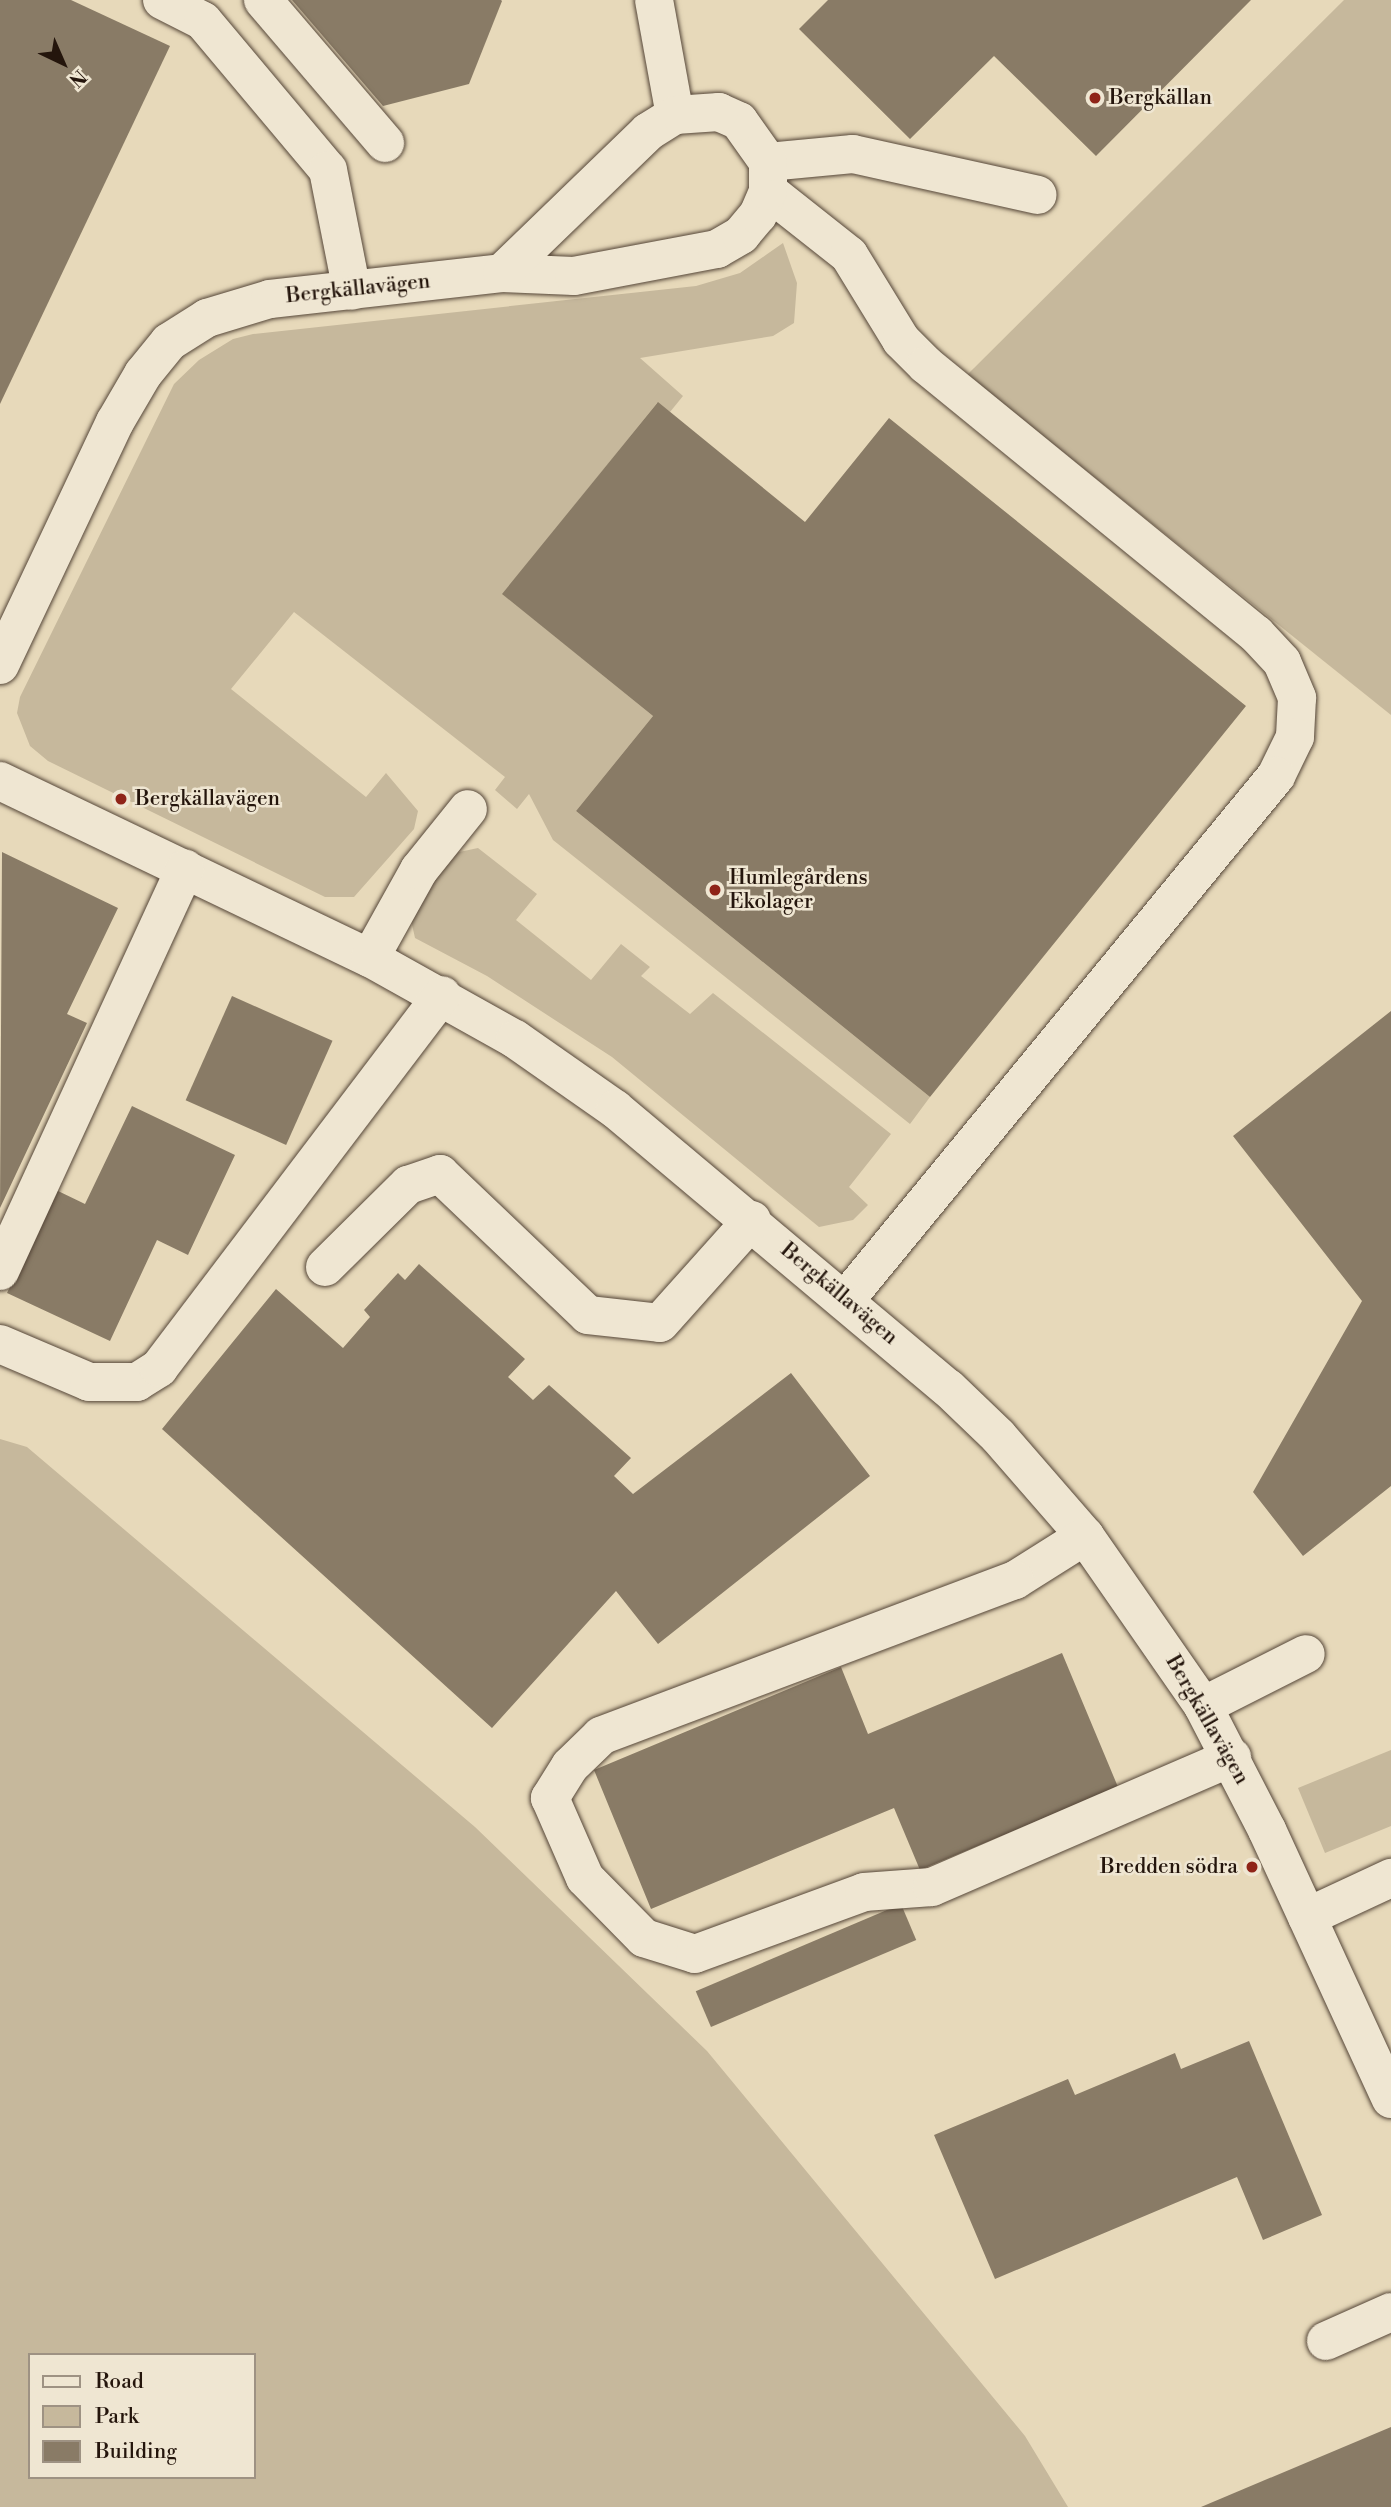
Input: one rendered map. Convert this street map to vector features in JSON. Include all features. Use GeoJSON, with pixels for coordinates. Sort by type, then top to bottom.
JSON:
{"type":"FeatureCollection","features":[{"type":"Feature","properties":{"kind":"street"},"geometry":{"type":"LineString","coordinates":[[162,0],[203,21],[328,170],[352,291]]}},
{"type":"Feature","properties":{"kind":"street"},"geometry":{"type":"LineString","coordinates":[[264,0],[385,143]]}},
{"type":"Feature","properties":{"kind":"street"},"geometry":{"type":"LineString","coordinates":[[654,0],[675,115]]}},
{"type":"Feature","properties":{"kind":"street"},"geometry":{"type":"LineString","coordinates":[[502,272],[648,132],[675,115],[719,112],[739,121],[768,176],[849,256],[901,340],[926,365],[1256,634],[1282,662],[1297,698],[1294,737],[1276,776],[847,1298]]}},
{"type":"Feature","properties":{"kind":"street"},"geometry":{"type":"LineString","coordinates":[[768,176],[853,154],[1038,195]]}},
{"type":"Feature","properties":{"kind":"street","name":"Bergkällavägen"},"geometry":{"type":"LineString","coordinates":[[0,665],[9,622],[143,374],[169,342],[207,318],[270,299],[502,272],[574,276],[718,249],[741,235],[768,176]]}},
{"type":"Feature","properties":{"kind":"street","name":"Bergkällavägen"},"geometry":{"type":"LineString","coordinates":[[0,782],[185,867],[370,958],[442,995],[567,1073],[847,1298],[998,1436],[1085,1536],[1203,1706],[1232,1757],[1391,2099]]}},
{"type":"Feature","properties":{"kind":"street"},"geometry":{"type":"LineString","coordinates":[[370,958],[419,870],[468,809]]}},
{"type":"Feature","properties":{"kind":"street"},"geometry":{"type":"LineString","coordinates":[[0,1271],[185,867]]}},
{"type":"Feature","properties":{"kind":"street"},"geometry":{"type":"LineString","coordinates":[[0,1344],[89,1382],[137,1382],[159,1368],[442,995]]}},
{"type":"Feature","properties":{"kind":"street"},"geometry":{"type":"LineString","coordinates":[[326,1267],[408,1185],[440,1174],[588,1315],[660,1323],[752,1220]]}},
{"type":"Feature","properties":{"kind":"street"},"geometry":{"type":"LineString","coordinates":[[1085,1536],[1015,1580],[601,1736],[570,1766],[550,1798],[585,1878],[644,1938],[695,1954],[864,1892],[932,1888],[1232,1757]]}},
{"type":"Feature","properties":{"kind":"street"},"geometry":{"type":"LineString","coordinates":[[1203,1706],[1306,1654]]}},
{"type":"Feature","properties":{"kind":"street"},"geometry":{"type":"LineString","coordinates":[[1307,1917],[1391,1878]]}},
{"type":"Feature","properties":{"kind":"street"},"geometry":{"type":"LineString","coordinates":[[1326,2341],[1391,2312]]}},
{"type":"Feature","properties":{"kind":"green space"},"geometry":{"type":"Polygon","coordinates":[[[1344,0],[1391,0],[1391,715],[967,375],[1344,0]]]}},
{"type":"Feature","properties":{"kind":"green space"},"geometry":{"type":"Polygon","coordinates":[[[783,243],[797,283],[794,323],[773,336],[640,358],[683,396],[670,412],[657,403],[503,594],[653,716],[576,811],[930,1097],[910,1124],[553,840],[529,794],[517,809],[495,790],[505,777],[294,612],[231,689],[366,797],[386,773],[418,811],[414,829],[354,897],[325,897],[48,761],[30,746],[17,713],[20,697],[174,384],[199,360],[233,339],[253,334],[696,286],[740,273],[783,243]]]}},
{"type":"Feature","properties":{"kind":"green space"},"geometry":{"type":"Polygon","coordinates":[[[478,848],[537,894],[516,920],[591,980],[621,944],[650,967],[641,976],[690,1014],[713,993],[891,1134],[849,1187],[868,1205],[853,1220],[819,1227],[612,1057],[487,976],[415,938],[407,902],[450,854],[478,848]]]}},
{"type":"Feature","properties":{"kind":"green space"},"geometry":{"type":"Polygon","coordinates":[[[0,1439],[27,1447],[475,1827],[707,2051],[1025,2436],[1068,2507],[0,2507],[0,1439]]]}},
{"type":"Feature","properties":{"kind":"green space"},"geometry":{"type":"Polygon","coordinates":[[[1391,1750],[1391,1826],[1325,1853],[1298,1788],[1391,1750]]]}},
{"type":"Feature","properties":{"kind":"building"},"geometry":{"type":"Polygon","coordinates":[[[0,0],[71,0],[170,46],[0,404],[0,0]]]}},
{"type":"Feature","properties":{"kind":"building"},"geometry":{"type":"Polygon","coordinates":[[[292,0],[502,1],[469,84],[383,106],[292,0]]]}},
{"type":"Feature","properties":{"kind":"building","name":"Bergkällan"},"geometry":{"type":"Polygon","coordinates":[[[828,0],[1251,0],[1096,156],[994,56],[910,139],[799,29],[828,0]]]}},
{"type":"Feature","properties":{"kind":"building"},"geometry":{"type":"Polygon","coordinates":[[[658,402],[805,522],[889,418],[1246,706],[930,1097],[576,811],[653,716],[502,594],[658,402]]]}},
{"type":"Feature","properties":{"kind":"building"},"geometry":{"type":"Polygon","coordinates":[[[2,852],[118,908],[67,1014],[87,1023],[0,1208],[2,852]]]}},
{"type":"Feature","properties":{"kind":"building"},"geometry":{"type":"Polygon","coordinates":[[[232,996],[332,1041],[286,1145],[186,1100],[232,996]]]}},
{"type":"Feature","properties":{"kind":"building"},"geometry":{"type":"Polygon","coordinates":[[[1391,1011],[1391,1486],[1303,1556],[1253,1492],[1362,1301],[1233,1136],[1391,1011]]]}},
{"type":"Feature","properties":{"kind":"building"},"geometry":{"type":"Polygon","coordinates":[[[132,1106],[235,1155],[188,1255],[157,1240],[110,1341],[7,1293],[56,1190],[85,1204],[132,1106]]]}},
{"type":"Feature","properties":{"kind":"building"},"geometry":{"type":"Polygon","coordinates":[[[419,1264],[525,1359],[508,1377],[533,1400],[549,1385],[631,1458],[614,1476],[633,1494],[791,1373],[870,1476],[658,1644],[616,1591],[492,1728],[162,1429],[276,1289],[343,1348],[370,1317],[364,1310],[398,1273],[405,1280],[419,1264]]]}},
{"type":"Feature","properties":{"kind":"building"},"geometry":{"type":"Polygon","coordinates":[[[1062,1653],[1118,1787],[920,1870],[894,1808],[651,1909],[594,1770],[841,1667],[868,1734],[1062,1653]]]}},
{"type":"Feature","properties":{"kind":"building"},"geometry":{"type":"Polygon","coordinates":[[[901,1904],[916,1940],[711,2027],[696,1991],[901,1904]]]}},
{"type":"Feature","properties":{"kind":"building"},"geometry":{"type":"Polygon","coordinates":[[[1249,2041],[1322,2215],[1263,2240],[1237,2177],[995,2279],[934,2135],[1068,2079],[1075,2095],[1175,2053],[1181,2069],[1249,2041]]]}},
{"type":"Feature","properties":{"kind":"building"},"geometry":{"type":"Polygon","coordinates":[[[1391,2427],[1391,2507],[1201,2507],[1391,2427]]]}},
{"type":"Feature","properties":{"kind":"place","name":"Bergkällan"},"geometry":{"type":"Point","coordinates":[1095,98]}},
{"type":"Feature","properties":{"kind":"place","name":"Bergkällavägen"},"geometry":{"type":"Point","coordinates":[121,799]}},
{"type":"Feature","properties":{"kind":"place","name":"Humlegårdens Ekolager"},"geometry":{"type":"Point","coordinates":[715,890]}},
{"type":"Feature","properties":{"kind":"place","name":"Bredden södra"},"geometry":{"type":"Point","coordinates":[1252,1867]}}]}
